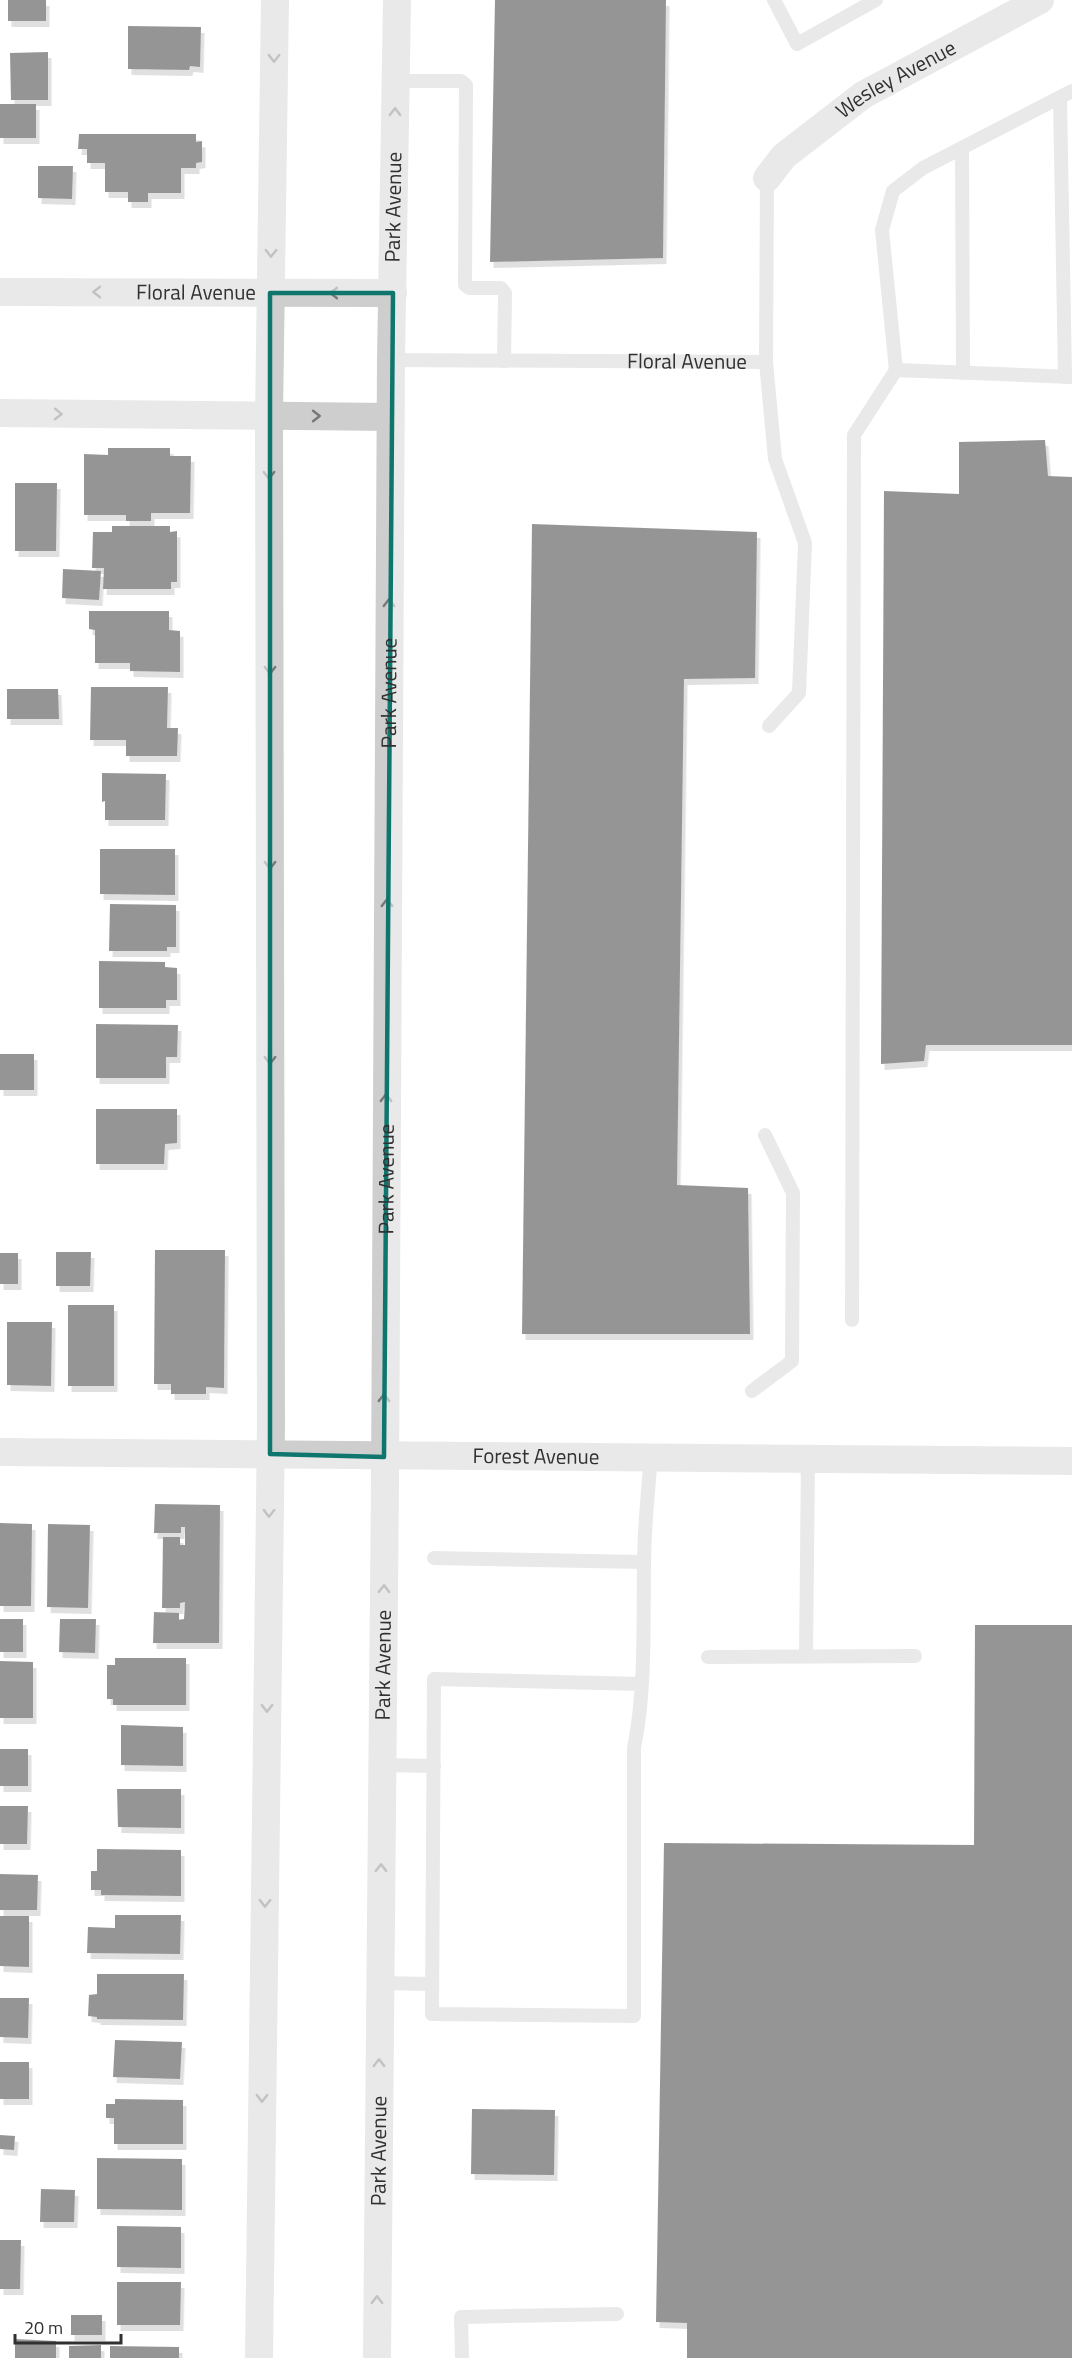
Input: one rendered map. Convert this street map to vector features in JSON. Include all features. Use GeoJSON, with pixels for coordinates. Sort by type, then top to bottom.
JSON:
{"type":"FeatureCollection","features":[{"type":"Feature","properties":{"kind":"street"},"geometry":{"type":"LineString","coordinates":[[259,2358],[270,1454],[269,416],[275,0]]}},
{"type":"Feature","properties":{"kind":"street","name":"Park Avenue"},"geometry":{"type":"LineString","coordinates":[[377,2358],[390,417],[397,0]]}},
{"type":"Feature","properties":{"kind":"street","name":"Wesley Avenue"},"geometry":{"type":"LineString","coordinates":[[767,178],[784,156],[863,95],[1040,0]]}},
{"type":"Feature","properties":{"kind":"street","name":"Floral Avenue"},"geometry":{"type":"LineString","coordinates":[[0,292],[393,293]]}},
{"type":"Feature","properties":{"kind":"street"},"geometry":{"type":"LineString","coordinates":[[0,413],[390,417]]}},
{"type":"Feature","properties":{"kind":"street","name":"Forest Avenue"},"geometry":{"type":"LineString","coordinates":[[0,1452],[1072,1461]]}},
{"type":"Feature","properties":{"kind":"lane"},"geometry":{"type":"LineString","coordinates":[[774,0],[796,44],[876,0]]}},
{"type":"Feature","properties":{"kind":"lane"},"geometry":{"type":"LineString","coordinates":[[396,81],[461,81],[466,85],[465,285],[469,288],[501,288],[505,293],[504,361]]}},
{"type":"Feature","properties":{"kind":"lane"},"geometry":{"type":"LineString","coordinates":[[852,1320],[854,435],[896,370],[882,230],[893,191],[923,168],[1066,94],[1069,377],[896,370]]}},
{"type":"Feature","properties":{"kind":"lane"},"geometry":{"type":"LineString","coordinates":[[962,148],[963,373]]}},
{"type":"Feature","properties":{"kind":"lane"},"geometry":{"type":"LineString","coordinates":[[767,178],[766,362],[775,459],[805,543],[799,693],[769,726]]}},
{"type":"Feature","properties":{"kind":"lane","name":"Floral Avenue"},"geometry":{"type":"LineString","coordinates":[[391,360],[766,362]]}},
{"type":"Feature","properties":{"kind":"lane"},"geometry":{"type":"LineString","coordinates":[[752,1391],[792,1361],[793,1193],[765,1135]]}},
{"type":"Feature","properties":{"kind":"lane"},"geometry":{"type":"LineString","coordinates":[[642,1684],[434,1679],[432,2014],[634,2016],[634,1748],[641,1713],[642,1684],[644,1562],[651,1456]]}},
{"type":"Feature","properties":{"kind":"lane"},"geometry":{"type":"LineString","coordinates":[[806,1656],[808,1458]]}},
{"type":"Feature","properties":{"kind":"lane"},"geometry":{"type":"LineString","coordinates":[[434,1558],[644,1562]]}},
{"type":"Feature","properties":{"kind":"lane"},"geometry":{"type":"LineString","coordinates":[[708,1657],[915,1656]]}},
{"type":"Feature","properties":{"kind":"lane"},"geometry":{"type":"LineString","coordinates":[[382,1765],[434,1766]]}},
{"type":"Feature","properties":{"kind":"lane"},"geometry":{"type":"LineString","coordinates":[[380,1983],[432,1984]]}},
{"type":"Feature","properties":{"kind":"lane"},"geometry":{"type":"LineString","coordinates":[[462,2358],[461,2318],[617,2314]]}},
{"type":"Feature","properties":{"kind":"highlighted area"},"geometry":{"type":"Polygon","coordinates":[[[270,293],[393,293],[384,1457],[270,1454],[270,293]]]}},
{"type":"Feature","properties":{"kind":"building"},"geometry":{"type":"Polygon","coordinates":[[[8,0],[46,0],[46,21],[8,21],[8,0]]]}},
{"type":"Feature","properties":{"kind":"building"},"geometry":{"type":"Polygon","coordinates":[[[495,0],[666,0],[663,258],[490,262],[495,0]]]}},
{"type":"Feature","properties":{"kind":"building"},"geometry":{"type":"Polygon","coordinates":[[[128,26],[201,27],[200,67],[190,66],[189,70],[128,69],[128,26]]]}},
{"type":"Feature","properties":{"kind":"building"},"geometry":{"type":"Polygon","coordinates":[[[48,52],[48,100],[11,100],[10,53],[48,52]]]}},
{"type":"Feature","properties":{"kind":"building"},"geometry":{"type":"Polygon","coordinates":[[[0,104],[36,104],[36,138],[0,138],[0,104]]]}},
{"type":"Feature","properties":{"kind":"building"},"geometry":{"type":"Polygon","coordinates":[[[79,134],[196,134],[196,142],[202,141],[202,162],[196,163],[196,168],[181,168],[181,193],[148,193],[148,202],[128,202],[128,192],[105,192],[105,163],[87,163],[87,149],[78,149],[79,134]]]}},
{"type":"Feature","properties":{"kind":"building"},"geometry":{"type":"Polygon","coordinates":[[[38,166],[73,166],[72,199],[38,198],[38,166]]]}},
{"type":"Feature","properties":{"kind":"building"},"geometry":{"type":"Polygon","coordinates":[[[1045,440],[1048,476],[1072,477],[1072,1045],[926,1045],[924,1061],[881,1064],[884,491],[959,494],[959,442],[1045,440]]]}},
{"type":"Feature","properties":{"kind":"building"},"geometry":{"type":"Polygon","coordinates":[[[108,448],[170,448],[170,456],[191,456],[190,513],[151,513],[151,521],[126,521],[126,515],[84,515],[84,454],[108,455],[108,448]]]}},
{"type":"Feature","properties":{"kind":"building"},"geometry":{"type":"Polygon","coordinates":[[[15,483],[57,483],[56,551],[15,551],[15,483]]]}},
{"type":"Feature","properties":{"kind":"building"},"geometry":{"type":"Polygon","coordinates":[[[532,524],[757,532],[755,678],[684,679],[677,1185],[748,1188],[750,1334],[522,1334],[532,524]]]}},
{"type":"Feature","properties":{"kind":"building"},"geometry":{"type":"Polygon","coordinates":[[[112,526],[170,526],[170,532],[177,531],[177,582],[171,582],[171,589],[103,589],[104,568],[92,568],[93,532],[112,532],[112,526]]]}},
{"type":"Feature","properties":{"kind":"building"},"geometry":{"type":"Polygon","coordinates":[[[63,569],[101,571],[99,600],[62,598],[63,569]]]}},
{"type":"Feature","properties":{"kind":"building"},"geometry":{"type":"Polygon","coordinates":[[[89,611],[169,611],[169,630],[180,631],[180,672],[130,671],[130,663],[95,663],[95,630],[89,629],[89,611]]]}},
{"type":"Feature","properties":{"kind":"building"},"geometry":{"type":"Polygon","coordinates":[[[91,687],[168,687],[167,728],[178,728],[177,756],[126,756],[126,740],[90,740],[91,687]]]}},
{"type":"Feature","properties":{"kind":"building"},"geometry":{"type":"Polygon","coordinates":[[[7,689],[58,689],[59,719],[7,719],[7,689]]]}},
{"type":"Feature","properties":{"kind":"building"},"geometry":{"type":"Polygon","coordinates":[[[102,773],[166,774],[165,820],[105,820],[105,801],[102,802],[102,773]]]}},
{"type":"Feature","properties":{"kind":"building"},"geometry":{"type":"Polygon","coordinates":[[[100,849],[175,849],[175,895],[100,894],[100,849]]]}},
{"type":"Feature","properties":{"kind":"building"},"geometry":{"type":"Polygon","coordinates":[[[110,904],[176,905],[176,947],[167,947],[167,951],[109,951],[110,904]]]}},
{"type":"Feature","properties":{"kind":"building"},"geometry":{"type":"Polygon","coordinates":[[[99,961],[165,962],[165,967],[177,968],[177,1000],[166,1000],[166,1008],[99,1008],[99,961]]]}},
{"type":"Feature","properties":{"kind":"building"},"geometry":{"type":"Polygon","coordinates":[[[96,1024],[178,1025],[177,1057],[166,1057],[166,1078],[96,1078],[96,1024]]]}},
{"type":"Feature","properties":{"kind":"building"},"geometry":{"type":"Polygon","coordinates":[[[0,1054],[34,1054],[34,1090],[0,1090],[0,1054]]]}},
{"type":"Feature","properties":{"kind":"building"},"geometry":{"type":"Polygon","coordinates":[[[96,1109],[177,1109],[177,1143],[165,1144],[164,1164],[96,1164],[96,1109]]]}},
{"type":"Feature","properties":{"kind":"building"},"geometry":{"type":"Polygon","coordinates":[[[155,1250],[225,1250],[224,1388],[206,1387],[206,1394],[171,1394],[171,1384],[154,1384],[155,1250]]]}},
{"type":"Feature","properties":{"kind":"building"},"geometry":{"type":"Polygon","coordinates":[[[56,1252],[91,1252],[90,1286],[56,1286],[56,1252]]]}},
{"type":"Feature","properties":{"kind":"building"},"geometry":{"type":"Polygon","coordinates":[[[0,1253],[18,1253],[18,1284],[0,1284],[0,1253]]]}},
{"type":"Feature","properties":{"kind":"building"},"geometry":{"type":"Polygon","coordinates":[[[68,1305],[114,1305],[114,1386],[68,1386],[68,1305]]]}},
{"type":"Feature","properties":{"kind":"building"},"geometry":{"type":"Polygon","coordinates":[[[7,1322],[52,1322],[51,1386],[7,1385],[7,1322]]]}},
{"type":"Feature","properties":{"kind":"building"},"geometry":{"type":"Polygon","coordinates":[[[155,1504],[220,1505],[219,1643],[153,1643],[154,1612],[179,1613],[179,1620],[184,1619],[185,1602],[180,1603],[180,1608],[162,1608],[163,1537],[180,1537],[180,1545],[185,1545],[185,1527],[181,1527],[181,1533],[154,1533],[155,1504]]]}},
{"type":"Feature","properties":{"kind":"building"},"geometry":{"type":"Polygon","coordinates":[[[0,1523],[32,1524],[31,1606],[0,1606],[0,1523]]]}},
{"type":"Feature","properties":{"kind":"building"},"geometry":{"type":"Polygon","coordinates":[[[48,1524],[90,1525],[88,1608],[47,1607],[48,1524]]]}},
{"type":"Feature","properties":{"kind":"building"},"geometry":{"type":"Polygon","coordinates":[[[0,1619],[23,1619],[23,1652],[0,1652],[0,1619]]]}},
{"type":"Feature","properties":{"kind":"building"},"geometry":{"type":"Polygon","coordinates":[[[60,1619],[96,1619],[95,1653],[59,1652],[60,1619]]]}},
{"type":"Feature","properties":{"kind":"building"},"geometry":{"type":"Polygon","coordinates":[[[975,1625],[1072,1625],[1072,2358],[687,2358],[687,2323],[656,2322],[664,1843],[974,1845],[975,1625]]]}},
{"type":"Feature","properties":{"kind":"building"},"geometry":{"type":"Polygon","coordinates":[[[115,1658],[186,1658],[186,1705],[113,1705],[113,1699],[107,1699],[107,1665],[115,1665],[115,1658]]]}},
{"type":"Feature","properties":{"kind":"building"},"geometry":{"type":"Polygon","coordinates":[[[0,1661],[33,1662],[33,1718],[0,1718],[0,1661]]]}},
{"type":"Feature","properties":{"kind":"building"},"geometry":{"type":"Polygon","coordinates":[[[121,1725],[183,1727],[183,1766],[121,1765],[121,1725]]]}},
{"type":"Feature","properties":{"kind":"building"},"geometry":{"type":"Polygon","coordinates":[[[0,1749],[28,1749],[28,1786],[0,1786],[0,1749]]]}},
{"type":"Feature","properties":{"kind":"building"},"geometry":{"type":"Polygon","coordinates":[[[117,1789],[181,1789],[181,1828],[118,1827],[117,1789]]]}},
{"type":"Feature","properties":{"kind":"building"},"geometry":{"type":"Polygon","coordinates":[[[0,1806],[28,1806],[27,1844],[0,1844],[0,1806]]]}},
{"type":"Feature","properties":{"kind":"building"},"geometry":{"type":"Polygon","coordinates":[[[97,1849],[181,1850],[181,1896],[101,1895],[101,1890],[91,1890],[91,1871],[97,1871],[97,1849]]]}},
{"type":"Feature","properties":{"kind":"building"},"geometry":{"type":"Polygon","coordinates":[[[0,1874],[38,1875],[37,1910],[0,1910],[0,1874]]]}},
{"type":"Feature","properties":{"kind":"building"},"geometry":{"type":"Polygon","coordinates":[[[115,1915],[181,1915],[180,1954],[87,1953],[88,1927],[115,1928],[115,1915]]]}},
{"type":"Feature","properties":{"kind":"building"},"geometry":{"type":"Polygon","coordinates":[[[0,1916],[29,1916],[29,1967],[0,1966],[0,1916]]]}},
{"type":"Feature","properties":{"kind":"building"},"geometry":{"type":"Polygon","coordinates":[[[97,1974],[184,1974],[183,2020],[97,2019],[97,2017],[88,2016],[89,1995],[97,1994],[97,1974]]]}},
{"type":"Feature","properties":{"kind":"building"},"geometry":{"type":"Polygon","coordinates":[[[0,1998],[29,1998],[28,2038],[0,2037],[0,1998]]]}},
{"type":"Feature","properties":{"kind":"building"},"geometry":{"type":"Polygon","coordinates":[[[115,2040],[182,2042],[180,2079],[113,2077],[115,2040]]]}},
{"type":"Feature","properties":{"kind":"building"},"geometry":{"type":"Polygon","coordinates":[[[0,2062],[29,2062],[29,2099],[0,2099],[0,2062]]]}},
{"type":"Feature","properties":{"kind":"building"},"geometry":{"type":"Polygon","coordinates":[[[115,2099],[183,2100],[183,2144],[114,2144],[114,2118],[106,2118],[106,2104],[115,2104],[115,2099]]]}},
{"type":"Feature","properties":{"kind":"building"},"geometry":{"type":"Polygon","coordinates":[[[472,2109],[555,2110],[554,2175],[471,2174],[472,2109]]]}},
{"type":"Feature","properties":{"kind":"building"},"geometry":{"type":"Polygon","coordinates":[[[0,2135],[15,2136],[14,2150],[0,2149],[0,2135]]]}},
{"type":"Feature","properties":{"kind":"building"},"geometry":{"type":"Polygon","coordinates":[[[97,2158],[182,2159],[182,2210],[97,2209],[97,2158]]]}},
{"type":"Feature","properties":{"kind":"building"},"geometry":{"type":"Polygon","coordinates":[[[41,2189],[75,2190],[74,2222],[40,2222],[41,2189]]]}},
{"type":"Feature","properties":{"kind":"building"},"geometry":{"type":"Polygon","coordinates":[[[117,2226],[181,2227],[181,2268],[117,2267],[117,2226]]]}},
{"type":"Feature","properties":{"kind":"building"},"geometry":{"type":"Polygon","coordinates":[[[0,2240],[21,2240],[20,2289],[0,2289],[0,2240]]]}},
{"type":"Feature","properties":{"kind":"building"},"geometry":{"type":"Polygon","coordinates":[[[117,2282],[181,2282],[180,2325],[117,2325],[117,2282]]]}},
{"type":"Feature","properties":{"kind":"building"},"geometry":{"type":"Polygon","coordinates":[[[71,2315],[102,2315],[102,2335],[71,2335],[71,2315]]]}},
{"type":"Feature","properties":{"kind":"building"},"geometry":{"type":"Polygon","coordinates":[[[15,2339],[56,2341],[56,2358],[15,2358],[15,2339]]]}},
{"type":"Feature","properties":{"kind":"building"},"geometry":{"type":"Polygon","coordinates":[[[101,2345],[101,2358],[69,2358],[69,2346],[101,2345]]]}},
{"type":"Feature","properties":{"kind":"building"},"geometry":{"type":"Polygon","coordinates":[[[110,2346],[179,2347],[179,2358],[110,2358],[110,2346]]]}}]}
